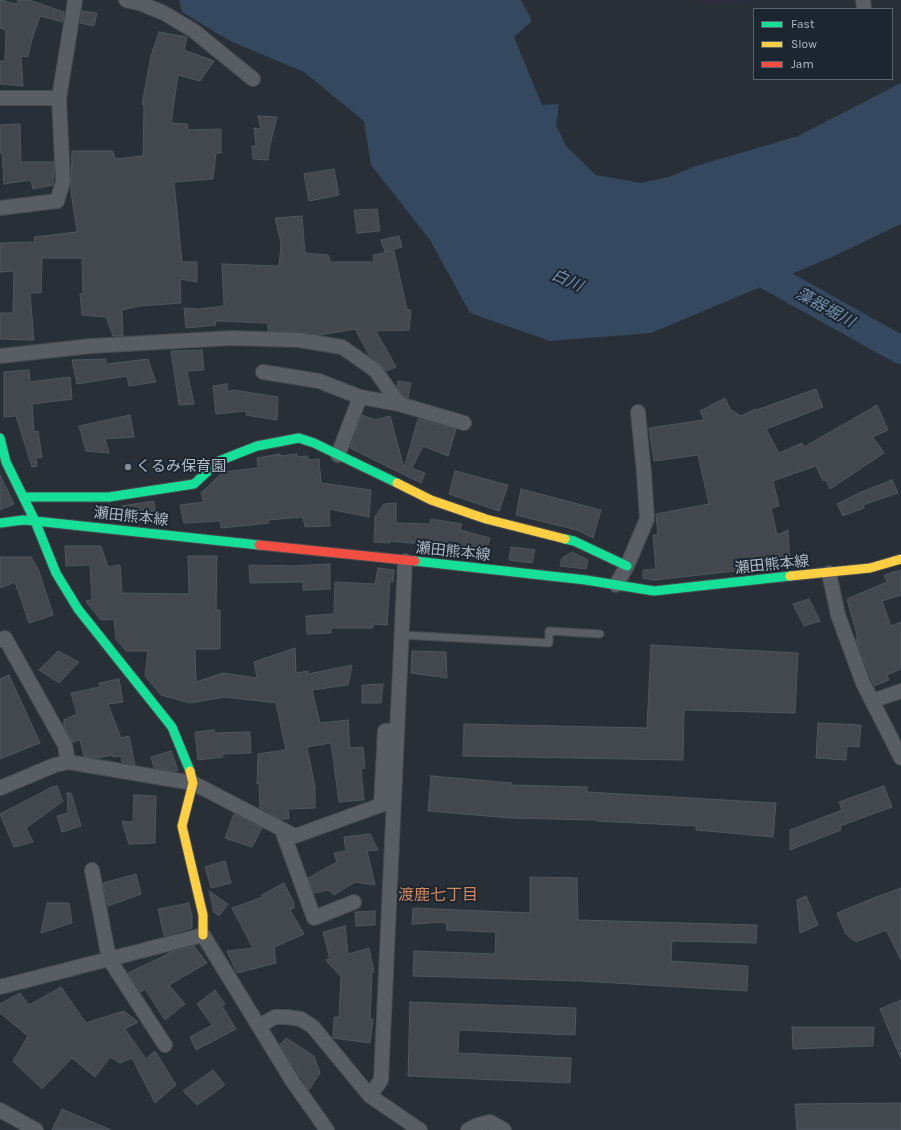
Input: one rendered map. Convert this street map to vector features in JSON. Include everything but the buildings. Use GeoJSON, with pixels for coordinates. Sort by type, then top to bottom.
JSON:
{"type":"FeatureCollection","features":[{"type":"Feature","properties":{"kind":"street"},"geometry":{"type":"LineString","coordinates":[[0,208],[57,201],[63,182],[59,98],[75,0]]}},
{"type":"Feature","properties":{"kind":"street"},"geometry":{"type":"LineString","coordinates":[[126,0],[142,4],[164,13],[194,31],[253,79]]}},
{"type":"Feature","properties":{"kind":"street"},"geometry":{"type":"LineString","coordinates":[[0,98],[59,98]]}},
{"type":"Feature","properties":{"kind":"street"},"geometry":{"type":"LineString","coordinates":[[0,356],[99,346],[231,338],[299,340],[342,347],[375,370],[399,404]]}},
{"type":"Feature","properties":{"kind":"street"},"geometry":{"type":"LineString","coordinates":[[263,372],[319,381],[360,397],[399,404],[464,423]]}},
{"type":"Feature","properties":{"kind":"street"},"geometry":{"type":"LineString","coordinates":[[338,455],[360,397]]}},
{"type":"Feature","properties":{"kind":"street"},"geometry":{"type":"LineString","coordinates":[[616,585],[627,566],[647,519],[638,412]]}},
{"type":"Feature","properties":{"kind":"street"},"geometry":{"type":"LineString","coordinates":[[0,438],[6,462],[35,521],[56,573],[78,608],[172,727],[188,763],[193,783],[182,826],[203,915],[203,935],[293,1082],[327,1130]]}},
{"type":"Feature","properties":{"kind":"street"},"geometry":{"type":"LineString","coordinates":[[23,497],[109,497],[194,484],[219,461],[256,446],[299,438],[314,443],[431,500],[486,520],[574,541],[627,566]]}},
{"type":"Feature","properties":{"kind":"street","name":"瀬田熊本線"},"geometry":{"type":"LineString","coordinates":[[0,523],[23,520],[35,521],[406,561],[616,585],[654,591],[870,568],[901,559]]}},
{"type":"Feature","properties":{"kind":"street"},"geometry":{"type":"LineString","coordinates":[[370,1096],[380,1080],[406,561]]}},
{"type":"Feature","properties":{"kind":"street"},"geometry":{"type":"LineString","coordinates":[[829,573],[838,615],[863,683],[901,758]]}},
{"type":"Feature","properties":{"kind":"street"},"geometry":{"type":"LineString","coordinates":[[0,640],[5,638],[65,745],[68,762]]}},
{"type":"Feature","properties":{"kind":"street"},"geometry":{"type":"LineString","coordinates":[[872,701],[901,691]]}},
{"type":"Feature","properties":{"kind":"street"},"geometry":{"type":"LineString","coordinates":[[0,788],[55,765],[68,762],[193,783],[295,836],[381,805],[385,730],[397,730]]}},
{"type":"Feature","properties":{"kind":"street"},"geometry":{"type":"LineString","coordinates":[[282,830],[314,918],[354,902]]}},
{"type":"Feature","properties":{"kind":"street"},"geometry":{"type":"LineString","coordinates":[[92,870],[108,959],[165,1046]]}},
{"type":"Feature","properties":{"kind":"street"},"geometry":{"type":"LineString","coordinates":[[0,987],[203,935]]}},
{"type":"Feature","properties":{"kind":"street"},"geometry":{"type":"LineString","coordinates":[[258,1026],[275,1017],[301,1019],[312,1027],[370,1096],[420,1130]]}},
{"type":"Feature","properties":{"kind":"street"},"geometry":{"type":"LineString","coordinates":[[0,1110],[36,1130]]}},
{"type":"Feature","properties":{"kind":"street"},"geometry":{"type":"LineString","coordinates":[[468,1130],[478,1125],[490,1122],[504,1130]]}},
{"type":"Feature","properties":{"kind":"lane"},"geometry":{"type":"LineString","coordinates":[[402,635],[549,643],[549,631],[600,634]]}},
{"type":"Feature","properties":{"kind":"shaded area"},"geometry":{"type":"Polygon","coordinates":[[[700,0],[766,0],[700,4],[700,0]]]}},
{"type":"Feature","properties":{"kind":"water","name":"白川"},"geometry":{"type":"Polygon","coordinates":[[[179,0],[521,0],[532,21],[514,37],[542,105],[559,104],[556,125],[566,146],[596,175],[641,183],[669,177],[696,166],[798,136],[901,83],[901,224],[832,257],[651,333],[550,341],[470,313],[430,240],[371,165],[364,121],[304,72],[230,41],[182,12],[179,0]]]}},
{"type":"Feature","properties":{"kind":"waterway","name":"藻器堀川"},"geometry":{"type":"LineString","coordinates":[[750,266],[901,350]]}},
{"type":"Feature","properties":{"kind":"traffic: fast"},"geometry":{"type":"LineString","coordinates":[[0,438],[6,462],[35,521],[56,573],[78,609],[172,727],[190,771]]}},
{"type":"Feature","properties":{"kind":"traffic: fast"},"geometry":{"type":"LineString","coordinates":[[23,497],[109,497],[194,484],[219,461],[257,446],[299,438],[314,443],[397,483]]}},
{"type":"Feature","properties":{"kind":"traffic: fast"},"geometry":{"type":"LineString","coordinates":[[0,523],[23,520],[35,521],[259,545]]}},
{"type":"Feature","properties":{"kind":"traffic: fast"},"geometry":{"type":"LineString","coordinates":[[565,539],[574,541],[627,566]]}},
{"type":"Feature","properties":{"kind":"traffic: fast"},"geometry":{"type":"LineString","coordinates":[[415,561],[586,580],[654,591],[790,576]]}},
{"type":"Feature","properties":{"kind":"traffic: slow"},"geometry":{"type":"LineString","coordinates":[[397,483],[431,500],[486,519],[565,539]]}},
{"type":"Feature","properties":{"kind":"traffic: slow"},"geometry":{"type":"LineString","coordinates":[[790,576],[870,568],[901,559]]}},
{"type":"Feature","properties":{"kind":"traffic: slow"},"geometry":{"type":"LineString","coordinates":[[190,771],[193,783],[182,826],[203,915],[203,935]]}},
{"type":"Feature","properties":{"kind":"traffic: jam"},"geometry":{"type":"LineString","coordinates":[[259,545],[415,561]]}},
{"type":"Feature","properties":{"kind":"place","name":"くるみ保育園"},"geometry":{"type":"Point","coordinates":[128,467]}},
{"type":"Feature","properties":{"kind":"district","name":"渡鹿七丁目"},"geometry":{"type":"Point","coordinates":[438,895]}}]}
